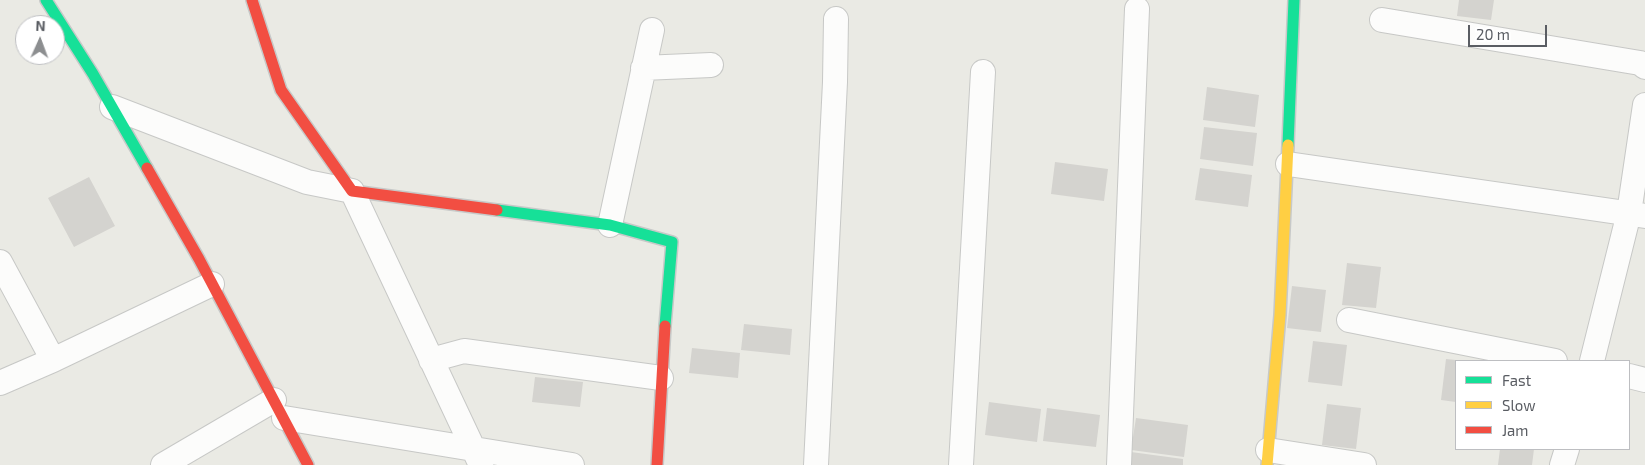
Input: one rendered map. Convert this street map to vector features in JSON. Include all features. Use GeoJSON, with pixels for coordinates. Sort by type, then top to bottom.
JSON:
{"type":"FeatureCollection","features":[{"type":"Feature","properties":{"kind":"street"},"geometry":{"type":"LineString","coordinates":[[46,0],[112,107],[212,284],[308,465]]}},
{"type":"Feature","properties":{"kind":"street"},"geometry":{"type":"LineString","coordinates":[[252,0],[281,90],[352,191],[477,457]]}},
{"type":"Feature","properties":{"kind":"street"},"geometry":{"type":"LineString","coordinates":[[1294,0],[1280,315],[1267,458],[1364,465]]}},
{"type":"Feature","properties":{"kind":"street"},"geometry":{"type":"LineString","coordinates":[[1119,465],[1137,9]]}},
{"type":"Feature","properties":{"kind":"street"},"geometry":{"type":"LineString","coordinates":[[816,465],[835,82],[836,19]]}},
{"type":"Feature","properties":{"kind":"street"},"geometry":{"type":"LineString","coordinates":[[1382,20],[1640,63],[1645,67]]}},
{"type":"Feature","properties":{"kind":"street"},"geometry":{"type":"LineString","coordinates":[[610,225],[652,30]]}},
{"type":"Feature","properties":{"kind":"street"},"geometry":{"type":"LineString","coordinates":[[644,68],[711,64]]}},
{"type":"Feature","properties":{"kind":"street"},"geometry":{"type":"LineString","coordinates":[[961,465],[983,72]]}},
{"type":"Feature","properties":{"kind":"street"},"geometry":{"type":"LineString","coordinates":[[1592,360],[1637,215],[1645,105]]}},
{"type":"Feature","properties":{"kind":"street"},"geometry":{"type":"LineString","coordinates":[[112,107],[307,182],[352,191],[610,225],[672,242],[657,465]]}},
{"type":"Feature","properties":{"kind":"street"},"geometry":{"type":"LineString","coordinates":[[1288,164],[1637,215]]}},
{"type":"Feature","properties":{"kind":"street"},"geometry":{"type":"LineString","coordinates":[[0,262],[53,360]]}},
{"type":"Feature","properties":{"kind":"street"},"geometry":{"type":"LineString","coordinates":[[0,383],[53,360],[212,284]]}},
{"type":"Feature","properties":{"kind":"street"},"geometry":{"type":"LineString","coordinates":[[1348,320],[1550,360]]}},
{"type":"Feature","properties":{"kind":"street"},"geometry":{"type":"LineString","coordinates":[[432,360],[464,351],[662,378]]}},
{"type":"Feature","properties":{"kind":"street"},"geometry":{"type":"LineString","coordinates":[[1630,376],[1645,380]]}},
{"type":"Feature","properties":{"kind":"street"},"geometry":{"type":"LineString","coordinates":[[163,465],[279,409],[477,457],[572,465]]}},
{"type":"Feature","properties":{"kind":"street"},"geometry":{"type":"LineString","coordinates":[[1562,465],[1567,450]]}},
{"type":"Feature","properties":{"kind":"building"},"geometry":{"type":"Polygon","coordinates":[[[1459,0],[1494,0],[1491,20],[1457,16],[1459,0]]]}},
{"type":"Feature","properties":{"kind":"building"},"geometry":{"type":"Polygon","coordinates":[[[1207,87],[1259,95],[1255,127],[1203,120],[1207,87]]]}},
{"type":"Feature","properties":{"kind":"building"},"geometry":{"type":"Polygon","coordinates":[[[1204,127],[1257,133],[1253,166],[1200,159],[1204,127]]]}},
{"type":"Feature","properties":{"kind":"building"},"geometry":{"type":"Polygon","coordinates":[[[1055,162],[1108,169],[1104,201],[1051,194],[1055,162]]]}},
{"type":"Feature","properties":{"kind":"building"},"geometry":{"type":"Polygon","coordinates":[[[1200,168],[1252,175],[1248,207],[1195,200],[1200,168]]]}},
{"type":"Feature","properties":{"kind":"building"},"geometry":{"type":"Polygon","coordinates":[[[89,177],[115,226],[74,247],[48,198],[89,177]]]}},
{"type":"Feature","properties":{"kind":"building"},"geometry":{"type":"Polygon","coordinates":[[[1347,263],[1381,267],[1376,308],[1342,305],[1347,263]]]}},
{"type":"Feature","properties":{"kind":"building"},"geometry":{"type":"Polygon","coordinates":[[[1292,286],[1326,290],[1321,332],[1287,328],[1292,286]]]}},
{"type":"Feature","properties":{"kind":"building"},"geometry":{"type":"Polygon","coordinates":[[[744,324],[792,329],[790,355],[741,350],[744,324]]]}},
{"type":"Feature","properties":{"kind":"building"},"geometry":{"type":"Polygon","coordinates":[[[1313,341],[1347,345],[1342,386],[1308,382],[1313,341]]]}},
{"type":"Feature","properties":{"kind":"building"},"geometry":{"type":"Polygon","coordinates":[[[692,348],[740,353],[738,378],[689,373],[692,348]]]}},
{"type":"Feature","properties":{"kind":"building"},"geometry":{"type":"Polygon","coordinates":[[[1446,359],[1456,360],[1455,402],[1441,400],[1446,359]]]}},
{"type":"Feature","properties":{"kind":"building"},"geometry":{"type":"Polygon","coordinates":[[[535,377],[583,382],[580,407],[532,402],[535,377]]]}},
{"type":"Feature","properties":{"kind":"building"},"geometry":{"type":"Polygon","coordinates":[[[989,402],[1041,409],[1037,442],[985,435],[989,402]]]}},
{"type":"Feature","properties":{"kind":"building"},"geometry":{"type":"Polygon","coordinates":[[[1327,404],[1361,408],[1356,449],[1322,445],[1327,404]]]}},
{"type":"Feature","properties":{"kind":"building"},"geometry":{"type":"Polygon","coordinates":[[[1047,408],[1100,415],[1096,447],[1043,441],[1047,408]]]}},
{"type":"Feature","properties":{"kind":"building"},"geometry":{"type":"Polygon","coordinates":[[[1136,418],[1188,425],[1184,457],[1131,450],[1136,418]]]}},
{"type":"Feature","properties":{"kind":"building"},"geometry":{"type":"Polygon","coordinates":[[[1500,450],[1534,450],[1532,465],[1498,465],[1500,450]]]}},
{"type":"Feature","properties":{"kind":"building"},"geometry":{"type":"Polygon","coordinates":[[[1131,452],[1183,459],[1183,465],[1129,465],[1131,452]]]}},
{"type":"Feature","properties":{"kind":"traffic: fast"},"geometry":{"type":"LineString","coordinates":[[46,0],[93,74],[147,168]]}},
{"type":"Feature","properties":{"kind":"traffic: fast"},"geometry":{"type":"LineString","coordinates":[[1288,145],[1294,0]]}},
{"type":"Feature","properties":{"kind":"traffic: fast"},"geometry":{"type":"LineString","coordinates":[[497,210],[610,225],[672,242],[665,326]]}},
{"type":"Feature","properties":{"kind":"traffic: slow"},"geometry":{"type":"LineString","coordinates":[[1267,465],[1280,315],[1288,145]]}},
{"type":"Feature","properties":{"kind":"traffic: jam"},"geometry":{"type":"LineString","coordinates":[[252,0],[281,90],[352,191],[497,210]]}},
{"type":"Feature","properties":{"kind":"traffic: jam"},"geometry":{"type":"LineString","coordinates":[[147,168],[199,259],[308,465]]}},
{"type":"Feature","properties":{"kind":"traffic: jam"},"geometry":{"type":"LineString","coordinates":[[657,465],[665,326]]}}]}
